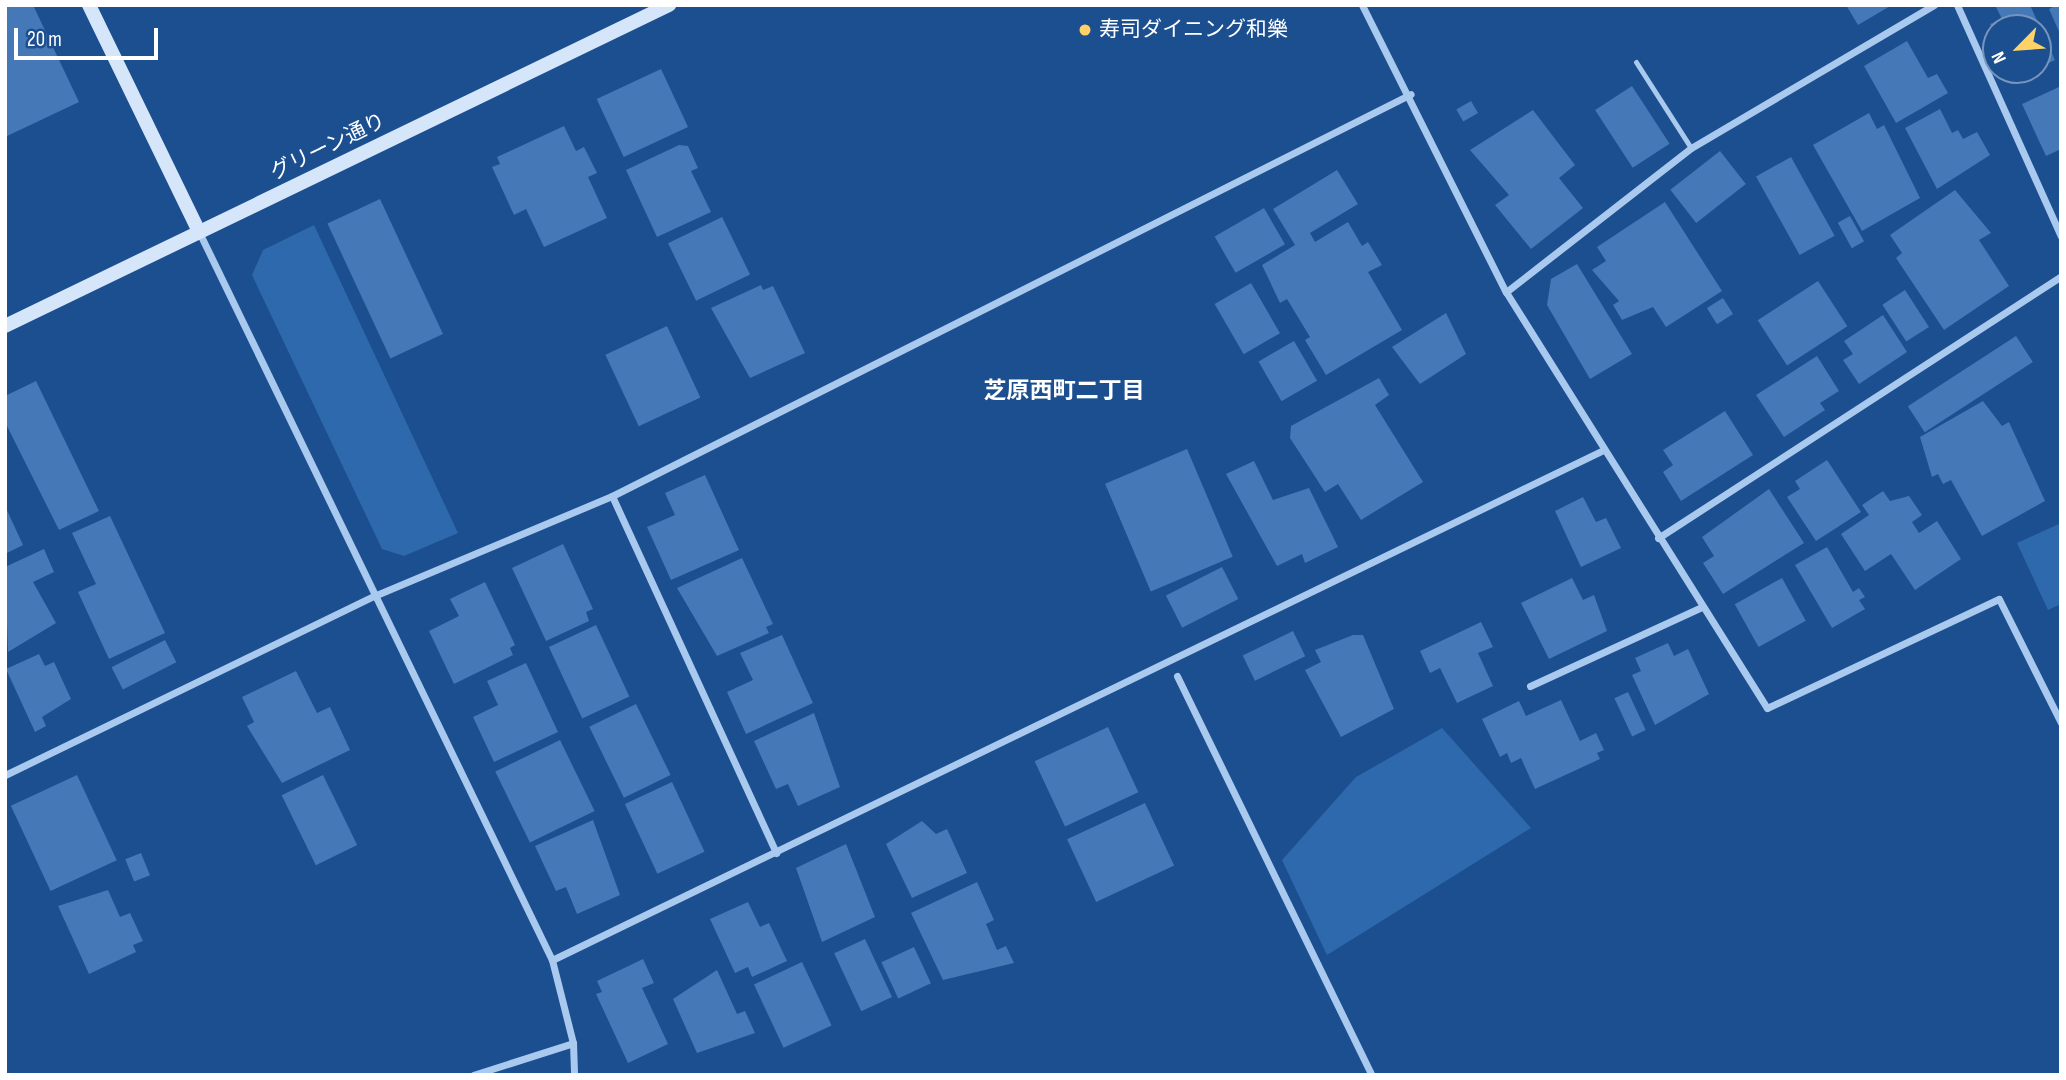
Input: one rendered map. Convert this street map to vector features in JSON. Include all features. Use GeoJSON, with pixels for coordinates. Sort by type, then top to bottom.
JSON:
{"type":"FeatureCollection","features":[{"type":"Feature","properties":{"kind":"street"},"geometry":{"type":"LineString","coordinates":[[89,5],[552,960],[573,1043],[574,1075]]}},
{"type":"Feature","properties":{"kind":"street","name":"グリーン通り"},"geometry":{"type":"LineString","coordinates":[[5,326],[669,5]]}},
{"type":"Feature","properties":{"kind":"street"},"geometry":{"type":"LineString","coordinates":[[1362,5],[1411,94],[1506,292],[1601,451],[1767,708],[1999,598],[2061,723]]}},
{"type":"Feature","properties":{"kind":"street"},"geometry":{"type":"LineString","coordinates":[[1506,292],[1691,148],[1934,5]]}},
{"type":"Feature","properties":{"kind":"street"},"geometry":{"type":"LineString","coordinates":[[1957,5],[2061,236]]}},
{"type":"Feature","properties":{"kind":"street"},"geometry":{"type":"LineString","coordinates":[[5,775],[374,596],[612,496],[1411,94]]}},
{"type":"Feature","properties":{"kind":"street"},"geometry":{"type":"LineString","coordinates":[[1658,538],[2061,276]]}},
{"type":"Feature","properties":{"kind":"street"},"geometry":{"type":"LineString","coordinates":[[552,960],[1601,451]]}},
{"type":"Feature","properties":{"kind":"street"},"geometry":{"type":"LineString","coordinates":[[612,496],[776,853]]}},
{"type":"Feature","properties":{"kind":"street"},"geometry":{"type":"LineString","coordinates":[[1530,686],[1702,607]]}},
{"type":"Feature","properties":{"kind":"street"},"geometry":{"type":"LineString","coordinates":[[1177,676],[1372,1075]]}},
{"type":"Feature","properties":{"kind":"street"},"geometry":{"type":"LineString","coordinates":[[473,1075],[573,1043]]}},
{"type":"Feature","properties":{"kind":"lane"},"geometry":{"type":"LineString","coordinates":[[1636,62],[1691,148]]}},
{"type":"Feature","properties":{"kind":"shaded area"},"geometry":{"type":"Polygon","coordinates":[[[314,225],[458,533],[404,556],[382,549],[252,275],[263,250],[314,225]]]}},
{"type":"Feature","properties":{"kind":"shaded area"},"geometry":{"type":"Polygon","coordinates":[[[2061,523],[2061,604],[2048,610],[2017,543],[2061,523]]]}},
{"type":"Feature","properties":{"kind":"shaded area"},"geometry":{"type":"Polygon","coordinates":[[[1442,728],[1531,828],[1327,955],[1282,860],[1356,777],[1442,728]]]}},
{"type":"Feature","properties":{"kind":"building"},"geometry":{"type":"Polygon","coordinates":[[[5,5],[33,5],[79,102],[5,137],[5,5]]]}},
{"type":"Feature","properties":{"kind":"building"},"geometry":{"type":"Polygon","coordinates":[[[1846,5],[1892,5],[1858,25],[1846,5]]]}},
{"type":"Feature","properties":{"kind":"building"},"geometry":{"type":"Polygon","coordinates":[[[2030,5],[2034,14],[2000,14],[1996,7],[2030,5]]]}},
{"type":"Feature","properties":{"kind":"building"},"geometry":{"type":"Polygon","coordinates":[[[2061,5],[2061,36],[2052,14],[2049,9],[2061,5]]]}},
{"type":"Feature","properties":{"kind":"building"},"geometry":{"type":"Polygon","coordinates":[[[1907,41],[1928,78],[1937,74],[1948,93],[1896,123],[1864,66],[1907,41]]]}},
{"type":"Feature","properties":{"kind":"building"},"geometry":{"type":"Polygon","coordinates":[[[661,69],[688,127],[624,157],[597,99],[661,69]]]}},
{"type":"Feature","properties":{"kind":"building"},"geometry":{"type":"Polygon","coordinates":[[[1632,86],[1670,144],[1633,168],[1595,110],[1632,86]]]}},
{"type":"Feature","properties":{"kind":"building"},"geometry":{"type":"Polygon","coordinates":[[[2061,86],[2061,149],[2046,156],[2022,104],[2061,86]]]}},
{"type":"Feature","properties":{"kind":"building"},"geometry":{"type":"Polygon","coordinates":[[[1471,101],[1478,113],[1463,122],[1456,110],[1471,101]]]}},
{"type":"Feature","properties":{"kind":"building"},"geometry":{"type":"Polygon","coordinates":[[[1940,109],[1952,133],[1958,130],[1963,139],[1977,132],[1990,155],[1937,189],[1905,128],[1940,109]]]}},
{"type":"Feature","properties":{"kind":"building"},"geometry":{"type":"Polygon","coordinates":[[[1533,110],[1575,165],[1559,178],[1583,208],[1531,249],[1495,205],[1509,195],[1470,150],[1533,110]]]}},
{"type":"Feature","properties":{"kind":"building"},"geometry":{"type":"Polygon","coordinates":[[[1869,113],[1877,129],[1884,125],[1920,198],[1862,231],[1813,145],[1869,113]]]}},
{"type":"Feature","properties":{"kind":"building"},"geometry":{"type":"Polygon","coordinates":[[[564,126],[576,151],[584,147],[597,173],[588,177],[607,218],[544,247],[526,209],[514,215],[492,167],[500,164],[497,157],[564,126]]]}},
{"type":"Feature","properties":{"kind":"building"},"geometry":{"type":"Polygon","coordinates":[[[679,145],[688,146],[698,168],[691,171],[711,212],[657,237],[626,170],[679,145]]]}},
{"type":"Feature","properties":{"kind":"building"},"geometry":{"type":"Polygon","coordinates":[[[1720,151],[1746,184],[1696,223],[1670,190],[1720,151]]]}},
{"type":"Feature","properties":{"kind":"building"},"geometry":{"type":"Polygon","coordinates":[[[1791,157],[1835,236],[1800,255],[1756,176],[1791,157]]]}},
{"type":"Feature","properties":{"kind":"building"},"geometry":{"type":"Polygon","coordinates":[[[1337,170],[1358,204],[1310,233],[1315,242],[1348,222],[1362,246],[1368,242],[1382,265],[1368,272],[1402,330],[1326,375],[1305,340],[1310,337],[1287,299],[1280,303],[1262,265],[1295,245],[1273,209],[1337,170]]]}},
{"type":"Feature","properties":{"kind":"building"},"geometry":{"type":"Polygon","coordinates":[[[1955,190],[1991,233],[1979,240],[2009,286],[1944,330],[1896,258],[1902,253],[1890,235],[1955,190]]]}},
{"type":"Feature","properties":{"kind":"building"},"geometry":{"type":"Polygon","coordinates":[[[380,199],[443,334],[390,359],[327,224],[380,199]]]}},
{"type":"Feature","properties":{"kind":"building"},"geometry":{"type":"Polygon","coordinates":[[[1665,202],[1722,291],[1666,327],[1653,307],[1622,320],[1613,305],[1619,301],[1592,270],[1606,261],[1597,247],[1665,202]]]}},
{"type":"Feature","properties":{"kind":"building"},"geometry":{"type":"Polygon","coordinates":[[[1264,208],[1285,244],[1236,273],[1215,236],[1264,208]]]}},
{"type":"Feature","properties":{"kind":"building"},"geometry":{"type":"Polygon","coordinates":[[[1850,216],[1864,241],[1852,248],[1838,223],[1850,216]]]}},
{"type":"Feature","properties":{"kind":"building"},"geometry":{"type":"Polygon","coordinates":[[[722,217],[750,275],[696,301],[668,243],[722,217]]]}},
{"type":"Feature","properties":{"kind":"building"},"geometry":{"type":"Polygon","coordinates":[[[1577,264],[1632,354],[1590,379],[1547,305],[1551,279],[1577,264]]]}},
{"type":"Feature","properties":{"kind":"building"},"geometry":{"type":"Polygon","coordinates":[[[1818,281],[1847,326],[1787,366],[1758,320],[1818,281]]]}},
{"type":"Feature","properties":{"kind":"building"},"geometry":{"type":"Polygon","coordinates":[[[1251,283],[1280,333],[1244,354],[1215,304],[1251,283]]]}},
{"type":"Feature","properties":{"kind":"building"},"geometry":{"type":"Polygon","coordinates":[[[761,285],[763,290],[773,286],[805,353],[750,378],[711,308],[761,285]]]}},
{"type":"Feature","properties":{"kind":"building"},"geometry":{"type":"Polygon","coordinates":[[[1905,290],[1929,327],[1906,342],[1882,305],[1905,290]]]}},
{"type":"Feature","properties":{"kind":"building"},"geometry":{"type":"Polygon","coordinates":[[[1723,298],[1733,314],[1717,324],[1707,308],[1723,298]]]}},
{"type":"Feature","properties":{"kind":"building"},"geometry":{"type":"Polygon","coordinates":[[[1446,313],[1466,354],[1420,384],[1392,347],[1446,313]]]}},
{"type":"Feature","properties":{"kind":"building"},"geometry":{"type":"Polygon","coordinates":[[[1883,315],[1907,352],[1859,384],[1843,360],[1853,354],[1844,341],[1883,315]]]}},
{"type":"Feature","properties":{"kind":"building"},"geometry":{"type":"Polygon","coordinates":[[[667,326],[700,398],[639,426],[605,355],[667,326]]]}},
{"type":"Feature","properties":{"kind":"building"},"geometry":{"type":"Polygon","coordinates":[[[2016,336],[2033,362],[1925,432],[1908,406],[2016,336]]]}},
{"type":"Feature","properties":{"kind":"building"},"geometry":{"type":"Polygon","coordinates":[[[1294,341],[1317,381],[1281,401],[1258,362],[1294,341]]]}},
{"type":"Feature","properties":{"kind":"building"},"geometry":{"type":"Polygon","coordinates":[[[1817,356],[1839,391],[1820,403],[1825,410],[1784,437],[1756,395],[1817,356]]]}},
{"type":"Feature","properties":{"kind":"building"},"geometry":{"type":"Polygon","coordinates":[[[1379,378],[1389,395],[1375,405],[1423,482],[1361,520],[1338,484],[1325,492],[1290,438],[1291,426],[1379,378]]]}},
{"type":"Feature","properties":{"kind":"building"},"geometry":{"type":"Polygon","coordinates":[[[36,381],[99,511],[59,530],[5,422],[5,396],[36,381]]]}},
{"type":"Feature","properties":{"kind":"building"},"geometry":{"type":"Polygon","coordinates":[[[1983,401],[2002,426],[2009,422],[2045,501],[1982,536],[1951,480],[1943,484],[1938,474],[1932,477],[1920,437],[1983,401]]]}},
{"type":"Feature","properties":{"kind":"building"},"geometry":{"type":"Polygon","coordinates":[[[1725,411],[1753,455],[1681,501],[1663,472],[1673,465],[1663,450],[1725,411]]]}},
{"type":"Feature","properties":{"kind":"building"},"geometry":{"type":"Polygon","coordinates":[[[1187,449],[1233,557],[1151,591],[1105,484],[1187,449]]]}},
{"type":"Feature","properties":{"kind":"building"},"geometry":{"type":"Polygon","coordinates":[[[1827,460],[1861,512],[1816,541],[1787,497],[1800,489],[1795,481],[1827,460]]]}},
{"type":"Feature","properties":{"kind":"building"},"geometry":{"type":"Polygon","coordinates":[[[1254,461],[1273,500],[1309,488],[1338,547],[1305,563],[1302,554],[1277,566],[1226,474],[1254,461]]]}},
{"type":"Feature","properties":{"kind":"building"},"geometry":{"type":"Polygon","coordinates":[[[705,475],[739,550],[671,580],[647,527],[675,515],[665,493],[705,475]]]}},
{"type":"Feature","properties":{"kind":"building"},"geometry":{"type":"Polygon","coordinates":[[[1769,489],[1804,543],[1723,594],[1703,563],[1714,556],[1702,537],[1769,489]]]}},
{"type":"Feature","properties":{"kind":"building"},"geometry":{"type":"Polygon","coordinates":[[[1883,491],[1890,501],[1909,496],[1922,515],[1912,522],[1919,533],[1937,521],[1961,559],[1915,590],[1891,554],[1865,571],[1841,534],[1869,515],[1862,505],[1883,491]]]}},
{"type":"Feature","properties":{"kind":"building"},"geometry":{"type":"Polygon","coordinates":[[[1583,497],[1596,522],[1606,518],[1621,548],[1581,567],[1555,511],[1583,497]]]}},
{"type":"Feature","properties":{"kind":"building"},"geometry":{"type":"Polygon","coordinates":[[[5,506],[23,545],[5,554],[5,506]]]}},
{"type":"Feature","properties":{"kind":"building"},"geometry":{"type":"Polygon","coordinates":[[[110,516],[165,633],[109,659],[78,592],[96,584],[72,533],[110,516]]]}},
{"type":"Feature","properties":{"kind":"building"},"geometry":{"type":"Polygon","coordinates":[[[563,544],[593,609],[586,612],[589,621],[546,641],[512,568],[563,544]]]}},
{"type":"Feature","properties":{"kind":"building"},"geometry":{"type":"Polygon","coordinates":[[[1827,547],[1853,592],[1859,588],[1865,597],[1859,600],[1865,609],[1832,628],[1795,565],[1827,547]]]}},
{"type":"Feature","properties":{"kind":"building"},"geometry":{"type":"Polygon","coordinates":[[[44,549],[54,572],[33,582],[56,623],[8,652],[5,567],[44,549]]]}},
{"type":"Feature","properties":{"kind":"building"},"geometry":{"type":"Polygon","coordinates":[[[742,558],[773,624],[766,627],[769,633],[717,656],[677,588],[742,558]]]}},
{"type":"Feature","properties":{"kind":"building"},"geometry":{"type":"Polygon","coordinates":[[[1222,567],[1238,599],[1182,628],[1166,596],[1222,567]]]}},
{"type":"Feature","properties":{"kind":"building"},"geometry":{"type":"Polygon","coordinates":[[[1572,578],[1583,600],[1594,595],[1607,631],[1549,659],[1521,603],[1572,578]]]}},
{"type":"Feature","properties":{"kind":"building"},"geometry":{"type":"Polygon","coordinates":[[[1782,578],[1806,621],[1759,647],[1735,604],[1782,578]]]}},
{"type":"Feature","properties":{"kind":"building"},"geometry":{"type":"Polygon","coordinates":[[[485,582],[515,645],[510,648],[513,655],[454,684],[429,631],[459,616],[450,599],[485,582]]]}},
{"type":"Feature","properties":{"kind":"building"},"geometry":{"type":"Polygon","coordinates":[[[1481,622],[1493,647],[1478,653],[1493,686],[1457,703],[1440,668],[1430,673],[1420,651],[1481,622]]]}},
{"type":"Feature","properties":{"kind":"building"},"geometry":{"type":"Polygon","coordinates":[[[596,625],[629,697],[582,719],[549,647],[596,625]]]}},
{"type":"Feature","properties":{"kind":"building"},"geometry":{"type":"Polygon","coordinates":[[[1293,631],[1305,656],[1255,681],[1243,656],[1293,631]]]}},
{"type":"Feature","properties":{"kind":"building"},"geometry":{"type":"Polygon","coordinates":[[[782,635],[813,703],[746,734],[727,692],[753,680],[740,653],[782,635]]]}},
{"type":"Feature","properties":{"kind":"building"},"geometry":{"type":"Polygon","coordinates":[[[1353,635],[1363,635],[1394,709],[1341,737],[1305,670],[1321,662],[1315,650],[1353,635]]]}},
{"type":"Feature","properties":{"kind":"building"},"geometry":{"type":"Polygon","coordinates":[[[165,640],[176,662],[123,690],[112,667],[165,640]]]}},
{"type":"Feature","properties":{"kind":"building"},"geometry":{"type":"Polygon","coordinates":[[[1668,643],[1674,656],[1688,649],[1709,694],[1655,725],[1632,675],[1641,671],[1635,658],[1668,643]]]}},
{"type":"Feature","properties":{"kind":"building"},"geometry":{"type":"Polygon","coordinates":[[[39,654],[45,666],[54,662],[71,699],[42,717],[46,726],[35,732],[6,669],[39,654]]]}},
{"type":"Feature","properties":{"kind":"building"},"geometry":{"type":"Polygon","coordinates":[[[526,663],[558,732],[494,762],[473,717],[498,705],[487,681],[526,663]]]}},
{"type":"Feature","properties":{"kind":"building"},"geometry":{"type":"Polygon","coordinates":[[[296,671],[317,713],[330,707],[350,750],[282,783],[247,726],[254,722],[242,697],[296,671]]]}},
{"type":"Feature","properties":{"kind":"building"},"geometry":{"type":"Polygon","coordinates":[[[1628,692],[1646,730],[1632,736],[1614,698],[1628,692]]]}},
{"type":"Feature","properties":{"kind":"building"},"geometry":{"type":"Polygon","coordinates":[[[1561,700],[1580,741],[1596,733],[1604,750],[1597,753],[1600,759],[1535,789],[1521,758],[1511,763],[1507,753],[1500,757],[1482,719],[1519,701],[1526,716],[1561,700]]]}},
{"type":"Feature","properties":{"kind":"building"},"geometry":{"type":"Polygon","coordinates":[[[636,704],[671,775],[624,798],[589,727],[636,704]]]}},
{"type":"Feature","properties":{"kind":"building"},"geometry":{"type":"Polygon","coordinates":[[[814,713],[840,787],[798,806],[788,784],[776,789],[754,741],[814,713]]]}},
{"type":"Feature","properties":{"kind":"building"},"geometry":{"type":"Polygon","coordinates":[[[1108,727],[1138,792],[1065,826],[1035,761],[1108,727]]]}},
{"type":"Feature","properties":{"kind":"building"},"geometry":{"type":"Polygon","coordinates":[[[560,740],[595,811],[530,843],[495,772],[560,740]]]}},
{"type":"Feature","properties":{"kind":"building"},"geometry":{"type":"Polygon","coordinates":[[[77,775],[117,860],[51,891],[11,806],[77,775]]]}},
{"type":"Feature","properties":{"kind":"building"},"geometry":{"type":"Polygon","coordinates":[[[323,775],[357,845],[316,865],[282,795],[323,775]]]}},
{"type":"Feature","properties":{"kind":"building"},"geometry":{"type":"Polygon","coordinates":[[[672,782],[705,852],[657,874],[625,804],[672,782]]]}},
{"type":"Feature","properties":{"kind":"building"},"geometry":{"type":"Polygon","coordinates":[[[1145,803],[1174,866],[1096,902],[1067,839],[1145,803]]]}},
{"type":"Feature","properties":{"kind":"building"},"geometry":{"type":"Polygon","coordinates":[[[593,820],[620,895],[577,914],[566,887],[556,891],[535,846],[593,820]]]}},
{"type":"Feature","properties":{"kind":"building"},"geometry":{"type":"Polygon","coordinates":[[[922,821],[936,834],[947,829],[967,873],[912,898],[886,844],[922,821]]]}},
{"type":"Feature","properties":{"kind":"building"},"geometry":{"type":"Polygon","coordinates":[[[846,844],[875,917],[822,942],[796,868],[846,844]]]}},
{"type":"Feature","properties":{"kind":"building"},"geometry":{"type":"Polygon","coordinates":[[[141,853],[150,875],[134,882],[125,859],[141,853]]]}},
{"type":"Feature","properties":{"kind":"building"},"geometry":{"type":"Polygon","coordinates":[[[977,882],[994,920],[986,924],[997,950],[1006,946],[1014,963],[943,980],[911,913],[977,882]]]}},
{"type":"Feature","properties":{"kind":"building"},"geometry":{"type":"Polygon","coordinates":[[[108,890],[120,917],[130,913],[143,941],[133,945],[136,952],[89,974],[58,906],[108,890]]]}},
{"type":"Feature","properties":{"kind":"building"},"geometry":{"type":"Polygon","coordinates":[[[748,902],[760,927],[769,923],[787,961],[752,977],[748,967],[735,973],[710,919],[748,902]]]}},
{"type":"Feature","properties":{"kind":"building"},"geometry":{"type":"Polygon","coordinates":[[[865,939],[892,997],[861,1011],[834,953],[865,939]]]}},
{"type":"Feature","properties":{"kind":"building"},"geometry":{"type":"Polygon","coordinates":[[[914,947],[931,983],[898,998],[881,962],[914,947]]]}},
{"type":"Feature","properties":{"kind":"building"},"geometry":{"type":"Polygon","coordinates":[[[643,959],[654,983],[642,988],[668,1044],[628,1063],[596,994],[602,992],[597,981],[643,959]]]}},
{"type":"Feature","properties":{"kind":"building"},"geometry":{"type":"Polygon","coordinates":[[[802,962],[832,1025],[784,1048],[754,984],[802,962]]]}},
{"type":"Feature","properties":{"kind":"building"},"geometry":{"type":"Polygon","coordinates":[[[717,970],[737,1014],[745,1011],[755,1033],[697,1053],[673,999],[717,970]]]}},
{"type":"Feature","properties":{"kind":"place","name":"寿司ダイニング和樂"},"geometry":{"type":"Point","coordinates":[1085,30]}},
{"type":"Feature","properties":{"kind":"district","name":"芝原西町二丁目"},"geometry":{"type":"Point","coordinates":[1064,391]}}]}
